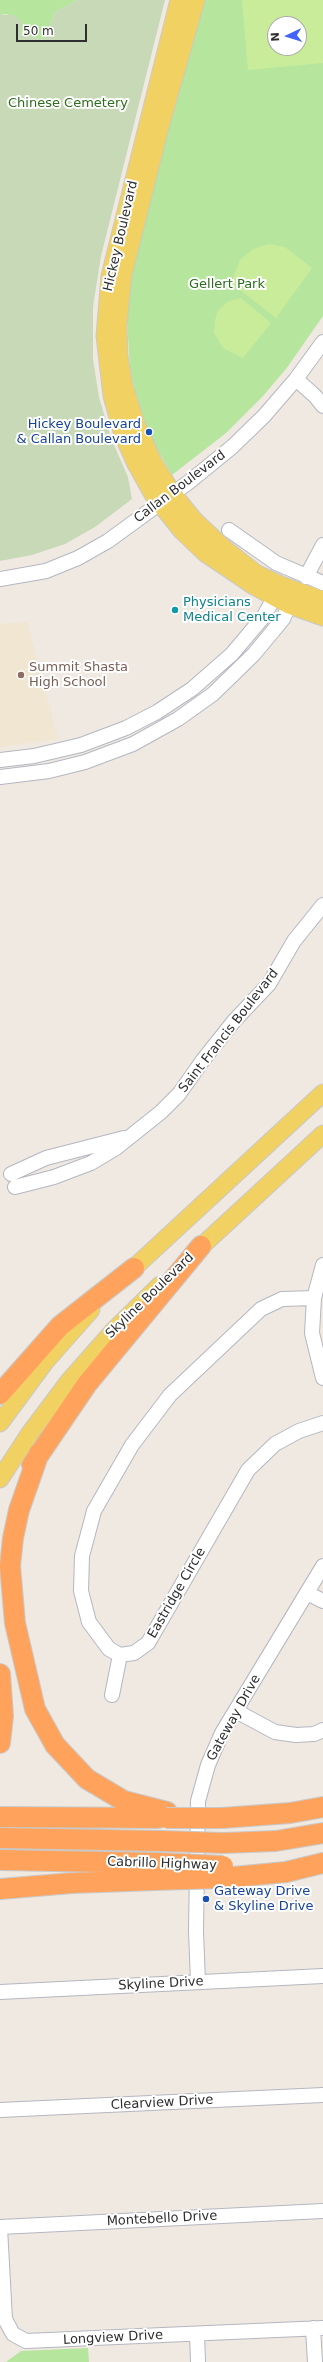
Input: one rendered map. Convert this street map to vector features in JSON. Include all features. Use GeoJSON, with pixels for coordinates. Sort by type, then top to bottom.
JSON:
{"type":"FeatureCollection","features":[{"type":"Feature","properties":{"kind":"highway"},"geometry":{"type":"LineString","coordinates":[[0,1550],[15,1498],[39,1453],[99,1369],[201,1246]]}},
{"type":"Feature","properties":{"kind":"highway"},"geometry":{"type":"LineString","coordinates":[[0,1394],[60,1326],[134,1268]]}},
{"type":"Feature","properties":{"kind":"highway"},"geometry":{"type":"LineString","coordinates":[[39,1453],[19,1510],[12,1538],[10,1566],[15,1623],[35,1709],[57,1748],[87,1779],[124,1801],[166,1815]]}},
{"type":"Feature","properties":{"kind":"highway"},"geometry":{"type":"LineString","coordinates":[[0,1674],[3,1716],[0,1743]]}},
{"type":"Feature","properties":{"kind":"highway"},"geometry":{"type":"LineString","coordinates":[[0,1817],[166,1815],[222,1816],[290,1813],[323,1806]]}},
{"type":"Feature","properties":{"kind":"highway","name":"Cabrillo Highway"},"geometry":{"type":"LineString","coordinates":[[0,1838],[222,1843],[276,1841],[323,1833]]}},
{"type":"Feature","properties":{"kind":"highway","name":"Cabrillo Highway"},"geometry":{"type":"LineString","coordinates":[[223,1872],[323,1856]]}},
{"type":"Feature","properties":{"kind":"highway","name":"Cabrillo Highway"},"geometry":{"type":"LineString","coordinates":[[0,1860],[157,1872]]}},
{"type":"Feature","properties":{"kind":"highway"},"geometry":{"type":"LineString","coordinates":[[0,1889],[87,1882],[157,1872],[286,1872],[323,1863]]}},
{"type":"Feature","properties":{"kind":"main road","name":"Hickey Boulevard"},"geometry":{"type":"LineString","coordinates":[[179,0],[112,266],[105,326],[108,376],[120,425],[134,462],[159,504],[182,531],[205,553],[245,581],[285,595],[323,600]]}},
{"type":"Feature","properties":{"kind":"main road","name":"Hickey Boulevard"},"geometry":{"type":"LineString","coordinates":[[196,0],[168,98],[121,284],[118,315],[120,366],[127,395],[144,443],[173,494],[195,521],[225,550],[285,595],[323,618]]}},
{"type":"Feature","properties":{"kind":"main road"},"geometry":{"type":"LineString","coordinates":[[0,1423],[65,1339],[134,1268],[323,1093]]}},
{"type":"Feature","properties":{"kind":"main road","name":"Skyline Boulevard"},"geometry":{"type":"LineString","coordinates":[[0,1479],[43,1415],[87,1360],[141,1302],[323,1134]]}},
{"type":"Feature","properties":{"kind":"street","name":"Callan Boulevard"},"geometry":{"type":"LineString","coordinates":[[0,579],[46,571],[78,558],[108,541],[173,494],[240,440],[296,379],[323,342]]}},
{"type":"Feature","properties":{"kind":"street"},"geometry":{"type":"LineString","coordinates":[[296,379],[315,396],[323,406]]}},
{"type":"Feature","properties":{"kind":"street"},"geometry":{"type":"LineString","coordinates":[[229,530],[268,558],[306,577],[323,583]]}},
{"type":"Feature","properties":{"kind":"street"},"geometry":{"type":"LineString","coordinates":[[306,577],[323,545]]}},
{"type":"Feature","properties":{"kind":"street"},"geometry":{"type":"LineString","coordinates":[[0,760],[34,756],[81,745],[122,730],[157,712],[192,688],[223,663],[285,595]]}},
{"type":"Feature","properties":{"kind":"street"},"geometry":{"type":"LineString","coordinates":[[0,777],[49,771],[89,760],[133,744],[178,719],[213,694],[245,664],[274,631],[285,595]]}},
{"type":"Feature","properties":{"kind":"street","name":"Saint Francis Boulevard"},"geometry":{"type":"LineString","coordinates":[[140,1129],[111,1142],[32,1163],[13,1180],[54,1177],[91,1163],[116,1148],[140,1129],[179,1094],[202,1060],[269,984],[294,941],[323,905]]}},
{"type":"Feature","properties":{"kind":"street"},"geometry":{"type":"LineString","coordinates":[[323,1265],[314,1298],[312,1332],[323,1378]]}},
{"type":"Feature","properties":{"kind":"street"},"geometry":{"type":"LineString","coordinates":[[112,1695],[120,1655],[109,1649],[89,1622],[81,1591],[82,1556],[94,1511],[132,1445],[170,1395],[261,1309],[282,1299],[314,1298]]}},
{"type":"Feature","properties":{"kind":"street","name":"Eastridge Circle"},"geometry":{"type":"LineString","coordinates":[[120,1655],[134,1653],[148,1643],[248,1470],[275,1444],[299,1431],[323,1423]]}},
{"type":"Feature","properties":{"kind":"street","name":"Gateway Drive"},"geometry":{"type":"LineString","coordinates":[[198,1982],[196,1921],[198,1801],[208,1765],[222,1733],[323,1566]]}},
{"type":"Feature","properties":{"kind":"street"},"geometry":{"type":"LineString","coordinates":[[307,1593],[323,1601]]}},
{"type":"Feature","properties":{"kind":"street"},"geometry":{"type":"LineString","coordinates":[[236,1711],[276,1732],[296,1735],[314,1734],[323,1730]]}},
{"type":"Feature","properties":{"kind":"street","name":"Skyline Drive"},"geometry":{"type":"LineString","coordinates":[[0,1992],[323,1976]]}},
{"type":"Feature","properties":{"kind":"street","name":"Clearview Drive"},"geometry":{"type":"LineString","coordinates":[[0,2110],[323,2095]]}},
{"type":"Feature","properties":{"kind":"street","name":"Montebello Drive"},"geometry":{"type":"LineString","coordinates":[[0,2227],[323,2211]]}},
{"type":"Feature","properties":{"kind":"street","name":"Longview Drive"},"geometry":{"type":"LineString","coordinates":[[0,2227],[5,2319],[8,2328],[18,2338],[35,2342],[318,2328]]}},
{"type":"Feature","properties":{"kind":"street"},"geometry":{"type":"LineString","coordinates":[[315,2362],[318,2328]]}},
{"type":"Feature","properties":{"kind":"street"},"geometry":{"type":"LineString","coordinates":[[197,2334],[198,2362]]}},
{"type":"Feature","properties":{"kind":"shaded area","name":"Summit Shasta High School"},"geometry":{"type":"Polygon","coordinates":[[[27,622],[58,739],[0,747],[0,624],[27,622]]]}},
{"type":"Feature","properties":{"kind":"green space"},"geometry":{"type":"Polygon","coordinates":[[[0,0],[77,0],[55,12],[44,40],[20,33],[7,14],[0,15],[0,0]]]}},
{"type":"Feature","properties":{"kind":"green space","name":"Chinese Cemetery"},"geometry":{"type":"Polygon","coordinates":[[[77,0],[165,0],[101,256],[93,307],[93,359],[99,397],[111,438],[128,477],[132,499],[95,527],[65,544],[32,555],[0,561],[0,15],[14,15],[22,22],[20,33],[44,40],[55,12],[77,0]]]}},
{"type":"Feature","properties":{"kind":"green space","name":"Gellert Park"},"geometry":{"type":"Polygon","coordinates":[[[201,0],[323,0],[323,316],[286,369],[263,396],[226,433],[172,475],[150,437],[135,391],[130,368],[127,320],[132,272],[201,0]]]}},
{"type":"Feature","properties":{"kind":"green space"},"geometry":{"type":"Polygon","coordinates":[[[242,0],[323,0],[323,63],[248,70],[242,0]]]}},
{"type":"Feature","properties":{"kind":"green space"},"geometry":{"type":"Polygon","coordinates":[[[269,244],[285,247],[312,268],[276,318],[231,283],[240,260],[253,249],[269,244]]]}},
{"type":"Feature","properties":{"kind":"green space"},"geometry":{"type":"Polygon","coordinates":[[[241,298],[271,323],[243,358],[223,348],[214,333],[215,320],[218,311],[227,302],[241,298]]]}},
{"type":"Feature","properties":{"kind":"green space"},"geometry":{"type":"Polygon","coordinates":[[[88,2348],[89,2362],[6,2362],[21,2351],[88,2348]]]}},
{"type":"Feature","properties":{"kind":"place","name":"Hickey Boulevard & Callan Boulevard"},"geometry":{"type":"Point","coordinates":[149,432]}},
{"type":"Feature","properties":{"kind":"place","name":"Physicians Medical Center"},"geometry":{"type":"Point","coordinates":[175,610]}},
{"type":"Feature","properties":{"kind":"place","name":"Summit Shasta High School"},"geometry":{"type":"Point","coordinates":[21,675]}},
{"type":"Feature","properties":{"kind":"place","name":"Gateway Drive & Skyline Drive"},"geometry":{"type":"Point","coordinates":[206,1899]}}]}
